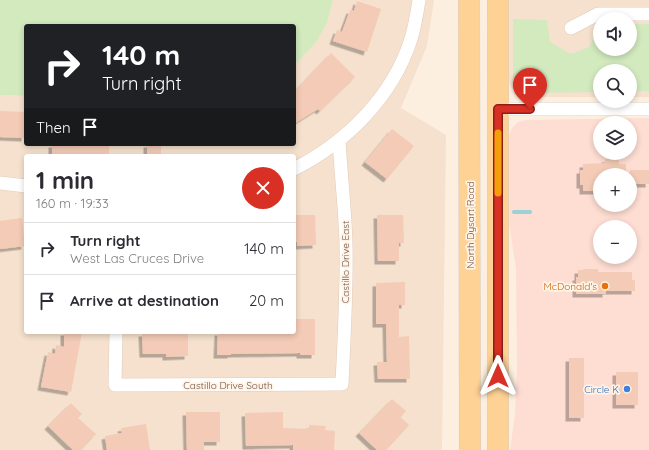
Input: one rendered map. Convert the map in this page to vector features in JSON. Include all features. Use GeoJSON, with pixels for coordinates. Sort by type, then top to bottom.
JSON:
{"type":"FeatureCollection","features":[{"type":"Feature","properties":{"kind":"main road","name":"North Dysart Road"},"geometry":{"type":"LineString","coordinates":[[470,0],[470,450]]}},
{"type":"Feature","properties":{"kind":"main road"},"geometry":{"type":"LineString","coordinates":[[498,0],[498,450]]}},
{"type":"Feature","properties":{"kind":"main road"},"geometry":{"type":"LineString","coordinates":[[469,110],[498,109]]}},
{"type":"Feature","properties":{"kind":"street"},"geometry":{"type":"LineString","coordinates":[[296,168],[324,152],[339,141],[356,127],[372,108],[387,87],[401,63],[411,39],[419,0]]}},
{"type":"Feature","properties":{"kind":"street"},"geometry":{"type":"LineString","coordinates":[[571,28],[598,14],[649,14]]}},
{"type":"Feature","properties":{"kind":"street"},"geometry":{"type":"LineString","coordinates":[[498,109],[649,109]]}},
{"type":"Feature","properties":{"kind":"street","name":"Castillo Drive East"},"geometry":{"type":"LineString","coordinates":[[339,141],[344,210],[346,273],[342,384]]}},
{"type":"Feature","properties":{"kind":"street"},"geometry":{"type":"LineString","coordinates":[[0,183],[24,186]]}},
{"type":"Feature","properties":{"kind":"street","name":"Castillo Drive South"},"geometry":{"type":"LineString","coordinates":[[116,334],[115,385],[342,384]]}},
{"type":"Feature","properties":{"kind":"shaded area"},"geometry":{"type":"Polygon","coordinates":[[[333,0],[434,0],[427,46],[401,108],[446,135],[442,450],[0,450],[0,95],[24,96],[24,146],[296,146],[296,64],[317,41],[327,23],[333,0]]]}},
{"type":"Feature","properties":{"kind":"shaded area"},"geometry":{"type":"Polygon","coordinates":[[[509,0],[649,0],[649,97],[637,97],[637,64],[593,64],[593,97],[527,97],[517,93],[511,87],[509,82],[509,0]]]}},
{"type":"Feature","properties":{"kind":"shaded area"},"geometry":{"type":"Polygon","coordinates":[[[637,118],[649,118],[649,450],[510,450],[515,415],[517,369],[516,268],[509,224],[509,136],[512,128],[518,122],[526,120],[593,119],[593,160],[637,160],[637,118]]]}},
{"type":"Feature","properties":{"kind":"green space"},"geometry":{"type":"Polygon","coordinates":[[[0,0],[333,0],[327,23],[317,41],[296,64],[296,24],[24,24],[24,96],[0,95],[0,0]]]}},
{"type":"Feature","properties":{"kind":"green space"},"geometry":{"type":"Polygon","coordinates":[[[513,19],[547,20],[550,42],[571,54],[589,47],[593,40],[593,56],[637,56],[637,24],[649,24],[649,91],[637,91],[637,64],[593,64],[593,92],[526,93],[513,83],[513,19]]]}},
{"type":"Feature","properties":{"kind":"building"},"geometry":{"type":"Polygon","coordinates":[[[357,1],[381,9],[367,52],[333,41],[337,30],[342,32],[350,10],[354,11],[357,1]]]}},
{"type":"Feature","properties":{"kind":"building"},"geometry":{"type":"Polygon","coordinates":[[[331,53],[355,77],[320,111],[318,109],[296,123],[296,90],[331,53]]]}},
{"type":"Feature","properties":{"kind":"building"},"geometry":{"type":"Polygon","coordinates":[[[0,111],[24,112],[24,138],[0,137],[0,111]]]}},
{"type":"Feature","properties":{"kind":"building"},"geometry":{"type":"Polygon","coordinates":[[[392,129],[414,146],[387,179],[365,162],[392,129]]]}},
{"type":"Feature","properties":{"kind":"building"},"geometry":{"type":"Polygon","coordinates":[[[52,146],[109,146],[109,154],[52,154],[52,146]]]}},
{"type":"Feature","properties":{"kind":"building"},"geometry":{"type":"Polygon","coordinates":[[[147,146],[161,146],[161,154],[147,154],[147,146]]]}},
{"type":"Feature","properties":{"kind":"building"},"geometry":{"type":"Polygon","coordinates":[[[605,160],[619,160],[619,164],[626,164],[626,168],[593,168],[593,191],[583,191],[583,185],[580,185],[580,170],[583,170],[583,164],[605,163],[605,160]]]}},
{"type":"Feature","properties":{"kind":"building"},"geometry":{"type":"Polygon","coordinates":[[[637,170],[649,170],[649,184],[637,184],[637,170]]]}},
{"type":"Feature","properties":{"kind":"building"},"geometry":{"type":"Polygon","coordinates":[[[296,215],[315,215],[316,245],[297,246],[296,215]]]}},
{"type":"Feature","properties":{"kind":"building"},"geometry":{"type":"Polygon","coordinates":[[[377,215],[403,215],[404,243],[399,243],[399,261],[378,261],[377,215]]]}},
{"type":"Feature","properties":{"kind":"building"},"geometry":{"type":"Polygon","coordinates":[[[22,218],[24,246],[0,249],[0,221],[22,218]]]}},
{"type":"Feature","properties":{"kind":"building","name":"McDonald's"},"geometry":{"type":"Polygon","coordinates":[[[598,269],[598,272],[632,272],[632,280],[635,280],[635,291],[606,291],[606,294],[576,294],[576,277],[578,277],[578,270],[598,269]]]}},
{"type":"Feature","properties":{"kind":"building"},"geometry":{"type":"Polygon","coordinates":[[[405,282],[405,305],[399,305],[399,337],[409,336],[410,379],[378,379],[377,362],[387,362],[386,324],[376,324],[376,283],[405,282]]]}},
{"type":"Feature","properties":{"kind":"building"},"geometry":{"type":"Polygon","coordinates":[[[296,319],[315,319],[315,355],[300,355],[300,353],[217,355],[218,334],[296,334],[296,319]]]}},
{"type":"Feature","properties":{"kind":"building"},"geometry":{"type":"Polygon","coordinates":[[[64,334],[82,334],[71,392],[41,387],[48,352],[55,354],[56,345],[64,347],[64,334]]]}},
{"type":"Feature","properties":{"kind":"building"},"geometry":{"type":"Polygon","coordinates":[[[142,334],[188,334],[188,356],[166,357],[166,354],[143,354],[142,334]]]}},
{"type":"Feature","properties":{"kind":"building","name":"Circle K"},"geometry":{"type":"Polygon","coordinates":[[[569,358],[584,358],[584,418],[569,418],[569,358]]]}},
{"type":"Feature","properties":{"kind":"building","name":"Circle K"},"geometry":{"type":"Polygon","coordinates":[[[616,372],[638,372],[638,405],[616,405],[616,372]]]}},
{"type":"Feature","properties":{"kind":"building"},"geometry":{"type":"Polygon","coordinates":[[[392,399],[406,411],[400,417],[409,425],[386,450],[377,450],[359,433],[392,399]]]}},
{"type":"Feature","properties":{"kind":"building"},"geometry":{"type":"Polygon","coordinates":[[[71,403],[82,414],[78,418],[96,434],[81,450],[73,450],[48,426],[71,403]]]}},
{"type":"Feature","properties":{"kind":"building"},"geometry":{"type":"Polygon","coordinates":[[[186,412],[220,412],[220,442],[204,442],[204,450],[187,450],[186,412]]]}},
{"type":"Feature","properties":{"kind":"building"},"geometry":{"type":"Polygon","coordinates":[[[283,412],[283,428],[309,429],[309,425],[326,426],[325,430],[335,431],[334,450],[293,450],[293,445],[246,446],[245,413],[283,412]]]}},
{"type":"Feature","properties":{"kind":"building"},"geometry":{"type":"Polygon","coordinates":[[[146,424],[150,450],[107,450],[105,436],[122,433],[121,428],[146,424]]]}},
{"type":"Feature","properties":{"kind":"waterway"},"geometry":{"type":"LineString","coordinates":[[514,212],[530,212]]}},
{"type":"Feature","properties":{"kind":"slow traffic"},"geometry":{"type":"LineString","coordinates":[[498,133],[498,193]]}},
{"type":"Feature","properties":{"kind":"place","name":"McDonald's"},"geometry":{"type":"Point","coordinates":[605,286]}},
{"type":"Feature","properties":{"kind":"place","name":"Circle K"},"geometry":{"type":"Point","coordinates":[627,389]}},
{"type":"Feature","properties":{"kind":"route"},"geometry":{"type":"LineString","coordinates":[[498,376],[498,109],[530,109]]}}]}
